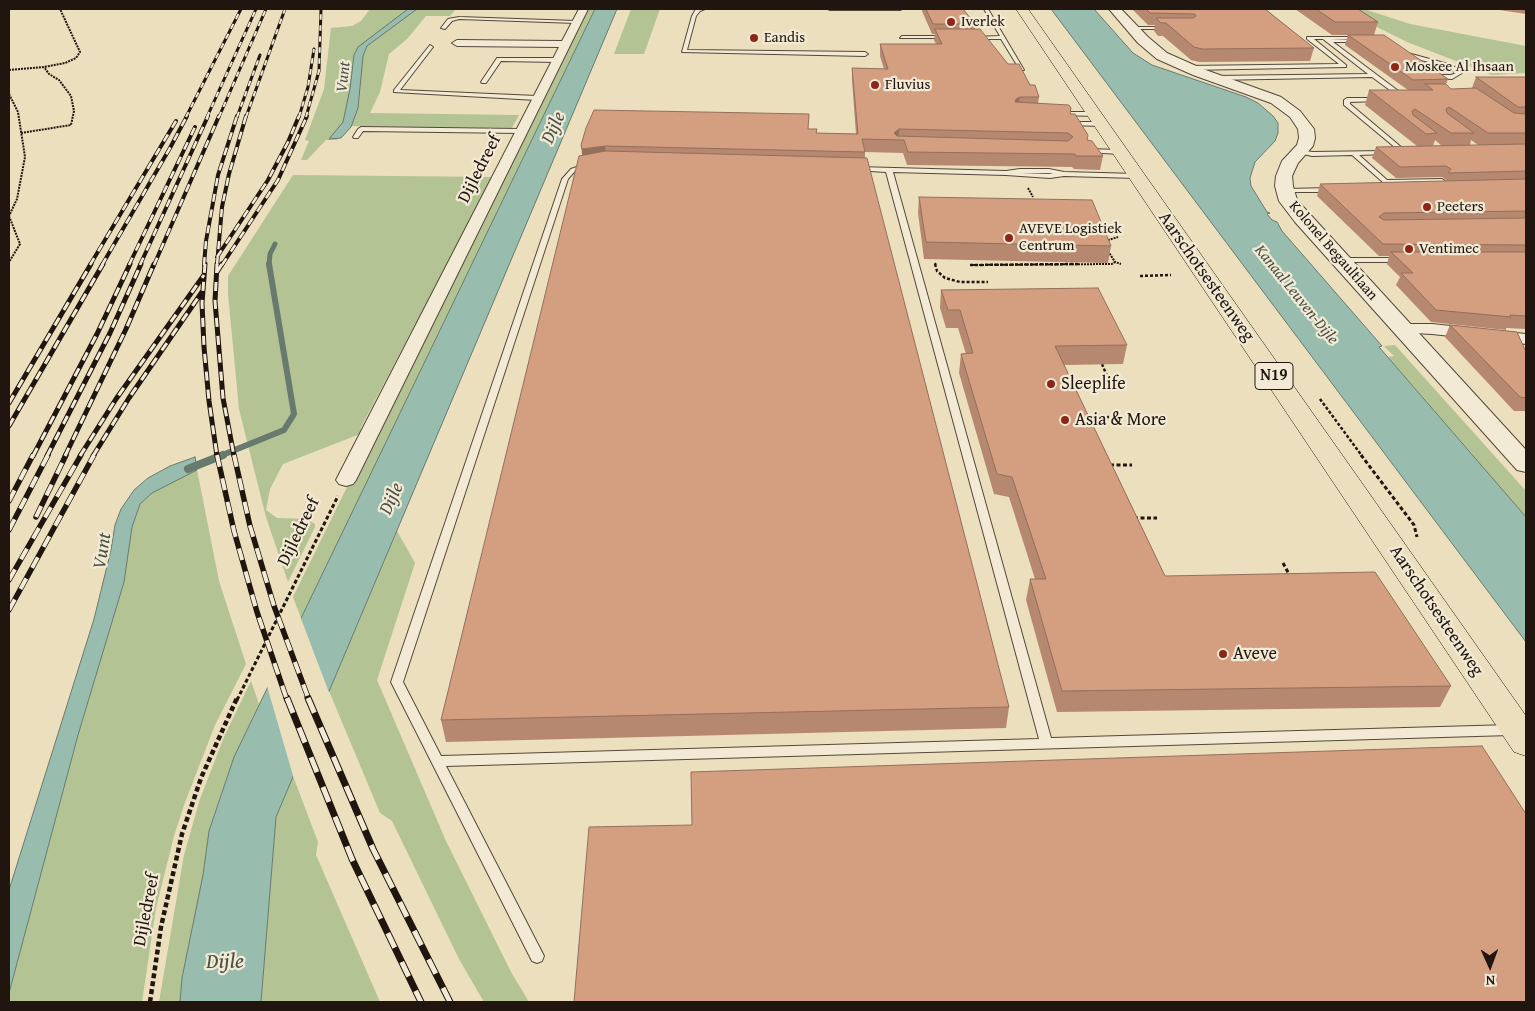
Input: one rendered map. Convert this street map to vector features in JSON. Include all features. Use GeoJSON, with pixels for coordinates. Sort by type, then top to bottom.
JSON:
{"type":"FeatureCollection","features":[{"type":"Feature","properties":{"kind":"main road","name":"Aarschotsesteenweg"},"geometry":{"type":"LineString","coordinates":[[1022,9],[1522,736]]}},
{"type":"Feature","properties":{"kind":"street","name":"Kolonel Begaultlaan"},"geometry":{"type":"LineString","coordinates":[[1115,9],[1153,49],[1194,70],[1276,100],[1295,114],[1306,129],[1307,138],[1301,152],[1290,161],[1284,176],[1288,201],[1301,218],[1526,464]]}},
{"type":"Feature","properties":{"kind":"street","name":"Dijledreef"},"geometry":{"type":"LineString","coordinates":[[346,480],[580,13]]}},
{"type":"Feature","properties":{"kind":"street"},"geometry":{"type":"LineString","coordinates":[[457,43],[565,44]]}},
{"type":"Feature","properties":{"kind":"street"},"geometry":{"type":"LineString","coordinates":[[1402,329],[1432,329],[1526,339]]}},
{"type":"Feature","properties":{"kind":"lane"},"geometry":{"type":"LineString","coordinates":[[564,9],[580,13]]}},
{"type":"Feature","properties":{"kind":"lane"},"geometry":{"type":"LineString","coordinates":[[703,9],[698,10],[694,16],[684,51],[865,54]]}},
{"type":"Feature","properties":{"kind":"lane"},"geometry":{"type":"LineString","coordinates":[[830,9],[900,9]]}},
{"type":"Feature","properties":{"kind":"lane"},"geometry":{"type":"LineString","coordinates":[[986,9],[1022,69]]}},
{"type":"Feature","properties":{"kind":"lane"},"geometry":{"type":"LineString","coordinates":[[443,28],[450,20],[460,18],[580,13]]}},
{"type":"Feature","properties":{"kind":"lane"},"geometry":{"type":"LineString","coordinates":[[1132,28],[1173,28]]}},
{"type":"Feature","properties":{"kind":"lane"},"geometry":{"type":"LineString","coordinates":[[902,37],[951,38]]}},
{"type":"Feature","properties":{"kind":"lane"},"geometry":{"type":"LineString","coordinates":[[967,38],[1003,37]]}},
{"type":"Feature","properties":{"kind":"lane"},"geometry":{"type":"LineString","coordinates":[[1194,70],[1344,66],[1309,38],[1365,41]]}},
{"type":"Feature","properties":{"kind":"lane"},"geometry":{"type":"LineString","coordinates":[[1327,40],[1372,38]]}},
{"type":"Feature","properties":{"kind":"lane"},"geometry":{"type":"LineString","coordinates":[[1327,40],[1400,95],[1408,95]]}},
{"type":"Feature","properties":{"kind":"lane"},"geometry":{"type":"LineString","coordinates":[[430,47],[396,91],[537,98]]}},
{"type":"Feature","properties":{"kind":"lane"},"geometry":{"type":"LineString","coordinates":[[1410,62],[1395,52],[1446,65],[1457,70],[1459,74],[1452,77],[1431,77]]}},
{"type":"Feature","properties":{"kind":"lane"},"geometry":{"type":"LineString","coordinates":[[484,82],[499,59],[557,60]]}},
{"type":"Feature","properties":{"kind":"lane"},"geometry":{"type":"LineString","coordinates":[[1194,70],[1366,70]]}},
{"type":"Feature","properties":{"kind":"lane"},"geometry":{"type":"LineString","coordinates":[[1424,72],[1438,82]]}},
{"type":"Feature","properties":{"kind":"lane"},"geometry":{"type":"LineString","coordinates":[[1214,78],[1374,75]]}},
{"type":"Feature","properties":{"kind":"lane"},"geometry":{"type":"LineString","coordinates":[[1386,99],[1347,100],[1348,105],[1405,153]]}},
{"type":"Feature","properties":{"kind":"lane"},"geometry":{"type":"LineString","coordinates":[[1395,99],[1415,99]]}},
{"type":"Feature","properties":{"kind":"lane"},"geometry":{"type":"LineString","coordinates":[[1053,114],[1098,119]]}},
{"type":"Feature","properties":{"kind":"lane"},"geometry":{"type":"LineString","coordinates":[[1071,124],[1098,119]]}},
{"type":"Feature","properties":{"kind":"lane"},"geometry":{"type":"LineString","coordinates":[[356,137],[361,129],[520,131]]}},
{"type":"Feature","properties":{"kind":"lane"},"geometry":{"type":"LineString","coordinates":[[1088,151],[1120,152]]}},
{"type":"Feature","properties":{"kind":"lane"},"geometry":{"type":"LineString","coordinates":[[1301,152],[1312,154],[1414,152]]}},
{"type":"Feature","properties":{"kind":"lane"},"geometry":{"type":"LineString","coordinates":[[1353,153],[1385,182],[1442,181]]}},
{"type":"Feature","properties":{"kind":"lane"},"geometry":{"type":"LineString","coordinates":[[537,956],[397,682],[564,179],[572,170],[596,164]]}},
{"type":"Feature","properties":{"kind":"lane"},"geometry":{"type":"LineString","coordinates":[[850,169],[1039,171],[1064,174],[1137,176]]}},
{"type":"Feature","properties":{"kind":"lane"},"geometry":{"type":"LineString","coordinates":[[889,170],[1046,743]]}},
{"type":"Feature","properties":{"kind":"lane"},"geometry":{"type":"LineString","coordinates":[[1376,189],[1446,188]]}},
{"type":"Feature","properties":{"kind":"lane"},"geometry":{"type":"LineString","coordinates":[[1285,191],[1336,190]]}},
{"type":"Feature","properties":{"kind":"lane"},"geometry":{"type":"LineString","coordinates":[[1343,264],[1409,263]]}},
{"type":"Feature","properties":{"kind":"lane"},"geometry":{"type":"LineString","coordinates":[[437,760],[1046,743],[1522,736]]}},
{"type":"Feature","properties":{"kind":"path"},"geometry":{"type":"LineString","coordinates":[[9,70],[44,67],[65,63],[76,58],[80,52],[60,9]]}},
{"type":"Feature","properties":{"kind":"path"},"geometry":{"type":"LineString","coordinates":[[21,133],[71,125],[74,111],[71,96],[59,80],[49,74],[44,67]]}},
{"type":"Feature","properties":{"kind":"path"},"geometry":{"type":"LineString","coordinates":[[9,94],[18,112],[25,157],[17,199],[9,216],[20,244],[9,262]]}},
{"type":"Feature","properties":{"kind":"path"},"geometry":{"type":"LineString","coordinates":[[1028,187],[1033,197]]}},
{"type":"Feature","properties":{"kind":"path"},"geometry":{"type":"LineString","coordinates":[[1102,242],[1118,238]]}},
{"type":"Feature","properties":{"kind":"path"},"geometry":{"type":"LineString","coordinates":[[1107,250],[1114,262]]}},
{"type":"Feature","properties":{"kind":"path"},"geometry":{"type":"LineString","coordinates":[[970,265],[1112,264],[1114,262],[1121,264]]}},
{"type":"Feature","properties":{"kind":"path"},"geometry":{"type":"LineString","coordinates":[[935,263],[940,275],[958,282],[988,282]]}},
{"type":"Feature","properties":{"kind":"path"},"geometry":{"type":"LineString","coordinates":[[1140,276],[1172,275]]}},
{"type":"Feature","properties":{"kind":"path"},"geometry":{"type":"LineString","coordinates":[[958,282],[960,286]]}},
{"type":"Feature","properties":{"kind":"path"},"geometry":{"type":"LineString","coordinates":[[1102,364],[1112,388]]}},
{"type":"Feature","properties":{"kind":"path"},"geometry":{"type":"LineString","coordinates":[[1077,418],[1110,417]]}},
{"type":"Feature","properties":{"kind":"path"},"geometry":{"type":"LineString","coordinates":[[1107,466],[1132,465]]}},
{"type":"Feature","properties":{"kind":"path","name":"Dijledreef"},"geometry":{"type":"LineString","coordinates":[[150,1002],[161,927],[182,834],[201,778],[223,727],[346,480]]}},
{"type":"Feature","properties":{"kind":"path"},"geometry":{"type":"LineString","coordinates":[[1132,518],[1157,518]]}},
{"type":"Feature","properties":{"kind":"path"},"geometry":{"type":"LineString","coordinates":[[1283,563],[1294,582]]}},
{"type":"Feature","properties":{"kind":"shaded area"},"geometry":{"type":"Polygon","coordinates":[[[370,9],[456,9],[450,16],[426,16],[407,39],[389,54],[380,92],[370,113],[519,115],[512,128],[345,126],[337,140],[326,140],[307,160],[301,160],[309,141],[305,140],[324,89],[331,28],[352,26],[361,21],[370,9]]]}},
{"type":"Feature","properties":{"kind":"shaded area"},"geometry":{"type":"Polygon","coordinates":[[[587,9],[595,9],[301,618],[293,597],[587,9]]]}},
{"type":"Feature","properties":{"kind":"shaded area"},"geometry":{"type":"Polygon","coordinates":[[[631,9],[660,9],[644,54],[614,54],[631,9]]]}},
{"type":"Feature","properties":{"kind":"shaded area"},"geometry":{"type":"Polygon","coordinates":[[[1341,9],[1364,9],[1410,24],[1526,46],[1526,73],[1492,75],[1407,42],[1341,9]]]}},
{"type":"Feature","properties":{"kind":"shaded area"},"geometry":{"type":"Polygon","coordinates":[[[293,175],[493,177],[361,427],[360,434],[283,464],[270,489],[266,510],[277,518],[307,519],[315,524],[288,582],[266,517],[239,409],[228,276],[293,175]]]}},
{"type":"Feature","properties":{"kind":"shaded area"},"geometry":{"type":"Polygon","coordinates":[[[1395,345],[1526,491],[1526,517],[1388,357],[1394,356],[1384,346],[1395,345]]]}},
{"type":"Feature","properties":{"kind":"shaded area"},"geometry":{"type":"Polygon","coordinates":[[[197,470],[219,581],[246,664],[215,725],[174,836],[156,908],[142,1002],[9,1002],[9,993],[78,735],[124,582],[132,527],[140,504],[152,493],[197,470]]]}},
{"type":"Feature","properties":{"kind":"shaded area"},"geometry":{"type":"Polygon","coordinates":[[[397,531],[415,563],[377,680],[446,841],[511,972],[529,1002],[484,1002],[459,959],[392,821],[380,813],[329,691],[397,531]]]}},
{"type":"Feature","properties":{"kind":"shaded area"},"geometry":{"type":"Polygon","coordinates":[[[251,681],[259,704],[234,757],[209,831],[203,875],[182,978],[180,1002],[159,1002],[184,855],[200,799],[224,737],[251,681]]]}},
{"type":"Feature","properties":{"kind":"shaded area"},"geometry":{"type":"Polygon","coordinates":[[[293,776],[318,842],[316,855],[380,1002],[261,1002],[276,817],[293,776]]]}},
{"type":"Feature","properties":{"kind":"water"},"geometry":{"type":"Polygon","coordinates":[[[408,9],[417,9],[367,46],[363,56],[358,108],[351,127],[341,138],[329,139],[343,122],[350,89],[354,55],[358,47],[408,9]]]}},
{"type":"Feature","properties":{"kind":"water","name":"Dijle"},"geometry":{"type":"Polygon","coordinates":[[[595,9],[617,9],[276,817],[261,1002],[180,1002],[182,978],[203,875],[209,831],[234,757],[595,9]]]}},
{"type":"Feature","properties":{"kind":"water","name":"Kanaal Leuven-Dijle"},"geometry":{"type":"Polygon","coordinates":[[[1051,9],[1094,9],[1133,53],[1152,65],[1246,97],[1258,103],[1273,116],[1278,123],[1278,133],[1275,141],[1255,162],[1250,178],[1251,186],[1267,212],[1270,213],[1267,214],[1272,220],[1277,222],[1282,231],[1382,346],[1379,347],[1526,517],[1526,642],[1051,9]]]}},
{"type":"Feature","properties":{"kind":"water"},"geometry":{"type":"Polygon","coordinates":[[[195,457],[197,470],[152,493],[140,504],[132,527],[124,582],[78,735],[9,993],[9,890],[94,619],[111,550],[115,525],[121,509],[134,490],[148,478],[170,466],[195,457]]]}},
{"type":"Feature","properties":{"kind":"pier"},"geometry":{"type":"Polygon","coordinates":[[[300,616],[330,695],[294,779],[267,686],[300,616]]]}},
{"type":"Feature","properties":{"kind":"building"},"geometry":{"type":"Polygon","coordinates":[[[926,9],[963,9],[975,24],[933,24],[926,9]]]}},
{"type":"Feature","properties":{"kind":"building"},"geometry":{"type":"Polygon","coordinates":[[[1146,9],[1265,9],[1314,48],[1202,49],[1194,47],[1166,23],[1161,23],[1156,18],[1193,18],[1196,16],[1195,14],[1150,13],[1146,9]]]}},
{"type":"Feature","properties":{"kind":"building"},"geometry":{"type":"Polygon","coordinates":[[[1316,9],[1358,9],[1378,22],[1335,22],[1316,9]]]}},
{"type":"Feature","properties":{"kind":"building"},"geometry":{"type":"Polygon","coordinates":[[[935,29],[980,29],[1008,64],[1019,64],[1030,85],[1035,85],[1039,97],[1020,97],[1015,102],[1069,105],[1071,108],[1070,114],[1075,114],[1088,135],[1087,140],[1092,141],[1103,156],[908,152],[904,140],[862,139],[865,152],[605,146],[582,149],[581,145],[586,128],[594,110],[809,114],[808,129],[817,129],[816,133],[858,134],[852,68],[888,69],[880,44],[942,44],[935,29]],[[899,129],[894,133],[897,136],[1068,141],[1073,137],[1068,133],[899,129]]]}},
{"type":"Feature","properties":{"kind":"building"},"geometry":{"type":"Polygon","coordinates":[[[1348,35],[1384,35],[1448,79],[1413,80],[1348,35]]]}},
{"type":"Feature","properties":{"kind":"building"},"geometry":{"type":"Polygon","coordinates":[[[1476,77],[1526,77],[1526,107],[1518,107],[1476,77]]]}},
{"type":"Feature","properties":{"kind":"building"},"geometry":{"type":"Polygon","coordinates":[[[1425,84],[1446,84],[1451,89],[1476,88],[1514,113],[1526,114],[1526,133],[1488,133],[1449,107],[1446,109],[1447,113],[1474,133],[1451,133],[1415,109],[1412,111],[1413,115],[1437,133],[1426,134],[1369,90],[1433,90],[1425,84]]]}},
{"type":"Feature","properties":{"kind":"building"},"geometry":{"type":"Polygon","coordinates":[[[1526,144],[1526,171],[1448,173],[1451,169],[1446,166],[1400,167],[1376,147],[1526,144]]]}},
{"type":"Feature","properties":{"kind":"building"},"geometry":{"type":"Polygon","coordinates":[[[605,151],[867,158],[1009,707],[441,720],[579,156],[605,151]]]}},
{"type":"Feature","properties":{"kind":"building"},"geometry":{"type":"Polygon","coordinates":[[[1526,179],[1526,211],[1384,213],[1379,217],[1384,220],[1526,218],[1526,245],[1383,244],[1320,184],[1526,179]]]}},
{"type":"Feature","properties":{"kind":"building","name":"AVEVE Logistiek Centrum"},"geometry":{"type":"Polygon","coordinates":[[[919,197],[1092,200],[1111,246],[926,242],[919,197]]]}},
{"type":"Feature","properties":{"kind":"building"},"geometry":{"type":"Polygon","coordinates":[[[1391,252],[1526,252],[1526,316],[1510,315],[1511,317],[1436,310],[1401,273],[1413,273],[1391,252]]]}},
{"type":"Feature","properties":{"kind":"building"},"geometry":{"type":"Polygon","coordinates":[[[1098,288],[1127,345],[1055,346],[1165,576],[1375,572],[1451,686],[1062,691],[1030,579],[1046,579],[1012,477],[997,474],[961,354],[973,353],[960,310],[948,310],[941,290],[1098,288]]]}},
{"type":"Feature","properties":{"kind":"building"},"geometry":{"type":"Polygon","coordinates":[[[1450,325],[1517,332],[1526,352],[1526,398],[1520,397],[1450,325]]]}},
{"type":"Feature","properties":{"kind":"building"},"geometry":{"type":"Polygon","coordinates":[[[1482,746],[1526,814],[1526,1002],[574,1002],[589,827],[692,825],[691,772],[1482,746]]]}},
{"type":"Feature","properties":{"kind":"waterway","name":"Vunt"},"geometry":{"type":"LineString","coordinates":[[269,264],[270,254],[275,244]]}},
{"type":"Feature","properties":{"kind":"waterway","name":"Vunt"},"geometry":{"type":"LineString","coordinates":[[220,456],[284,430],[294,414],[269,264]]}},
{"type":"Feature","properties":{"kind":"waterway","name":"Vunt"},"geometry":{"type":"LineString","coordinates":[[188,469],[223,455]]}},
{"type":"Feature","properties":{"kind":"railway"},"geometry":{"type":"LineString","coordinates":[[186,117],[241,9]]}},
{"type":"Feature","properties":{"kind":"railway"},"geometry":{"type":"LineString","coordinates":[[207,117],[256,9]]}},
{"type":"Feature","properties":{"kind":"railway"},"geometry":{"type":"LineString","coordinates":[[219,117],[266,9]]}},
{"type":"Feature","properties":{"kind":"railway"},"geometry":{"type":"LineString","coordinates":[[246,117],[285,9]]}},
{"type":"Feature","properties":{"kind":"railway"},"geometry":{"type":"LineString","coordinates":[[306,117],[319,71],[321,9]]}},
{"type":"Feature","properties":{"kind":"railway"},"geometry":{"type":"LineString","coordinates":[[299,117],[308,87],[314,49]]}},
{"type":"Feature","properties":{"kind":"railway"},"geometry":{"type":"LineString","coordinates":[[237,117],[260,55]]}},
{"type":"Feature","properties":{"kind":"railway"},"geometry":{"type":"LineString","coordinates":[[102,265],[187,116]]}},
{"type":"Feature","properties":{"kind":"railway"},"geometry":{"type":"LineString","coordinates":[[140,265],[208,116]]}},
{"type":"Feature","properties":{"kind":"railway"},"geometry":{"type":"LineString","coordinates":[[154,265],[219,116]]}},
{"type":"Feature","properties":{"kind":"railway"},"geometry":{"type":"LineString","coordinates":[[204,265],[206,241],[218,175],[237,116]]}},
{"type":"Feature","properties":{"kind":"railway"},"geometry":{"type":"LineString","coordinates":[[218,256],[222,207],[229,174],[246,116]]}},
{"type":"Feature","properties":{"kind":"railway"},"geometry":{"type":"LineString","coordinates":[[218,256],[268,180],[299,116]]}},
{"type":"Feature","properties":{"kind":"railway"},"geometry":{"type":"LineString","coordinates":[[222,265],[278,180],[307,116]]}},
{"type":"Feature","properties":{"kind":"railway"},"geometry":{"type":"LineString","coordinates":[[90,265],[176,121]]}},
{"type":"Feature","properties":{"kind":"railway"},"geometry":{"type":"LineString","coordinates":[[129,265],[195,127]]}},
{"type":"Feature","properties":{"kind":"railway"},"geometry":{"type":"LineString","coordinates":[[217,265],[218,256]]}},
{"type":"Feature","properties":{"kind":"railway"},"geometry":{"type":"LineString","coordinates":[[9,403],[91,264]]}},
{"type":"Feature","properties":{"kind":"railway"},"geometry":{"type":"LineString","coordinates":[[9,426],[103,264]]}},
{"type":"Feature","properties":{"kind":"railway"},"geometry":{"type":"LineString","coordinates":[[33,456],[97,334],[130,264]]}},
{"type":"Feature","properties":{"kind":"railway"},"geometry":{"type":"LineString","coordinates":[[47,456],[110,333],[141,264]]}},
{"type":"Feature","properties":{"kind":"railway"},"geometry":{"type":"LineString","coordinates":[[65,456],[126,329],[154,264]]}},
{"type":"Feature","properties":{"kind":"railway"},"geometry":{"type":"LineString","coordinates":[[205,264],[202,303],[204,347],[217,456]]}},
{"type":"Feature","properties":{"kind":"railway"},"geometry":{"type":"LineString","coordinates":[[217,264],[215,301],[223,398],[234,456]]}},
{"type":"Feature","properties":{"kind":"railway"},"geometry":{"type":"LineString","coordinates":[[217,272],[222,264]]}},
{"type":"Feature","properties":{"kind":"railway"},"geometry":{"type":"LineString","coordinates":[[80,456],[116,399],[204,275]]}},
{"type":"Feature","properties":{"kind":"railway"},"geometry":{"type":"LineString","coordinates":[[93,456],[129,398],[202,292]]}},
{"type":"Feature","properties":{"kind":"railway"},"geometry":{"type":"LineString","coordinates":[[9,501],[33,455]]}},
{"type":"Feature","properties":{"kind":"railway"},"geometry":{"type":"LineString","coordinates":[[9,530],[48,455]]}},
{"type":"Feature","properties":{"kind":"railway"},"geometry":{"type":"LineString","coordinates":[[36,517],[66,455]]}},
{"type":"Feature","properties":{"kind":"railway"},"geometry":{"type":"LineString","coordinates":[[9,580],[81,455]]}},
{"type":"Feature","properties":{"kind":"railway"},"geometry":{"type":"LineString","coordinates":[[9,610],[94,455]]}},
{"type":"Feature","properties":{"kind":"railway"},"geometry":{"type":"LineString","coordinates":[[217,455],[234,531],[257,612],[287,700]]}},
{"type":"Feature","properties":{"kind":"railway"},"geometry":{"type":"LineString","coordinates":[[234,455],[250,526],[274,606],[309,700]]}},
{"type":"Feature","properties":{"kind":"railway"},"geometry":{"type":"LineString","coordinates":[[287,698],[352,859],[421,1002]]}},
{"type":"Feature","properties":{"kind":"railway"},"geometry":{"type":"LineString","coordinates":[[308,698],[373,849],[450,1002]]}},
{"type":"Feature","properties":{"kind":"place","name":"Iverlek"},"geometry":{"type":"Point","coordinates":[951,22]}},
{"type":"Feature","properties":{"kind":"place","name":"Eandis"},"geometry":{"type":"Point","coordinates":[754,38]}},
{"type":"Feature","properties":{"kind":"place","name":"Moskee Al Ihsaan"},"geometry":{"type":"Point","coordinates":[1395,67]}},
{"type":"Feature","properties":{"kind":"place","name":"Fluvius"},"geometry":{"type":"Point","coordinates":[875,85]}},
{"type":"Feature","properties":{"kind":"place","name":"Peeters"},"geometry":{"type":"Point","coordinates":[1427,207]}},
{"type":"Feature","properties":{"kind":"place","name":"AVEVE Logistiek Centrum"},"geometry":{"type":"Point","coordinates":[1009,238]}},
{"type":"Feature","properties":{"kind":"place","name":"Ventimec"},"geometry":{"type":"Point","coordinates":[1409,249]}},
{"type":"Feature","properties":{"kind":"place","name":"Sleeplife"},"geometry":{"type":"Point","coordinates":[1051,384]}},
{"type":"Feature","properties":{"kind":"place","name":"Asia & More"},"geometry":{"type":"Point","coordinates":[1065,420]}},
{"type":"Feature","properties":{"kind":"place","name":"Aveve"},"geometry":{"type":"Point","coordinates":[1223,654]}}]}
